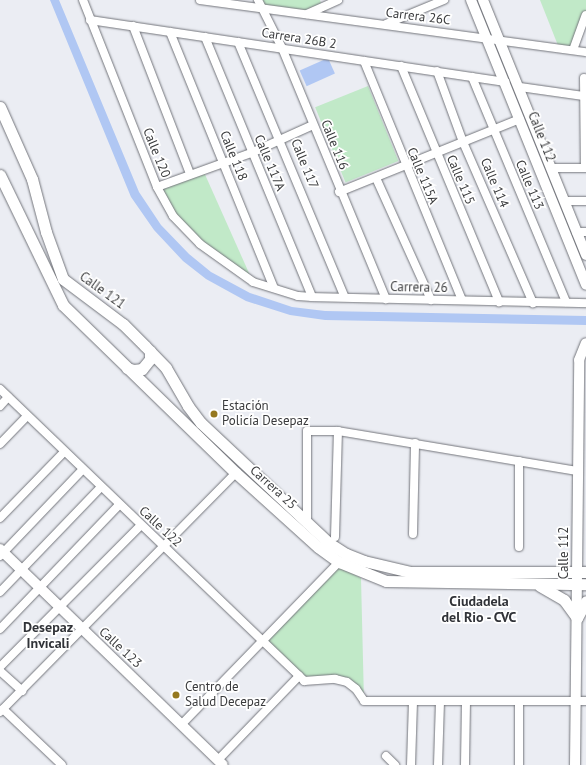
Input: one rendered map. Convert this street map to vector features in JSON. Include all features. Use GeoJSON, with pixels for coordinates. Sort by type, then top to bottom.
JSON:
{"type":"FeatureCollection","features":[{"type":"Feature","properties":{"kind":"main road","name":"Calle 121"},"geometry":{"type":"LineString","coordinates":[[0,107],[32,179],[46,232],[63,279],[123,324],[166,368],[201,423],[240,469]]}},
{"type":"Feature","properties":{"kind":"main road"},"geometry":{"type":"LineString","coordinates":[[0,175],[63,305],[127,368],[240,469]]}},
{"type":"Feature","properties":{"kind":"main road"},"geometry":{"type":"LineString","coordinates":[[127,368],[134,370],[142,369],[148,363],[150,351]]}},
{"type":"Feature","properties":{"kind":"main road","name":"Carrera 25"},"geometry":{"type":"LineString","coordinates":[[240,469],[346,554],[388,568],[435,573],[581,572]]}},
{"type":"Feature","properties":{"kind":"main road","name":"Carrera 25"},"geometry":{"type":"LineString","coordinates":[[240,469],[318,547],[339,562],[386,581],[581,584]]}},
{"type":"Feature","properties":{"kind":"main road"},"geometry":{"type":"LineString","coordinates":[[532,584],[554,592],[564,600],[577,618],[586,601]]}},
{"type":"Feature","properties":{"kind":"street","name":"Calle 120"},"geometry":{"type":"LineString","coordinates":[[83,0],[157,187],[173,216],[200,244],[253,282]]}},
{"type":"Feature","properties":{"kind":"street","name":"Carrera 26C"},"geometry":{"type":"LineString","coordinates":[[200,0],[216,1],[262,10],[307,14],[586,52]]}},
{"type":"Feature","properties":{"kind":"street","name":"Calle 116"},"geometry":{"type":"LineString","coordinates":[[258,0],[282,48],[340,192],[386,299]]}},
{"type":"Feature","properties":{"kind":"street"},"geometry":{"type":"LineString","coordinates":[[307,14],[338,0]]}},
{"type":"Feature","properties":{"kind":"street"},"geometry":{"type":"LineString","coordinates":[[385,25],[444,0]]}},
{"type":"Feature","properties":{"kind":"street","name":"Calle 112"},"geometry":{"type":"LineString","coordinates":[[471,0],[488,38],[586,286]]}},
{"type":"Feature","properties":{"kind":"street","name":"Calle 112"},"geometry":{"type":"LineString","coordinates":[[483,0],[520,87],[564,201],[581,232],[586,255]]}},
{"type":"Feature","properties":{"kind":"street"},"geometry":{"type":"LineString","coordinates":[[573,50],[586,15]]}},
{"type":"Feature","properties":{"kind":"street","name":"Carrera 26B 2"},"geometry":{"type":"LineString","coordinates":[[90,20],[505,82]]}},
{"type":"Feature","properties":{"kind":"street"},"geometry":{"type":"LineString","coordinates":[[133,26],[190,174]]}},
{"type":"Feature","properties":{"kind":"street","name":"Calle 118"},"geometry":{"type":"LineString","coordinates":[[170,32],[274,288]]}},
{"type":"Feature","properties":{"kind":"street","name":"Calle 117A"},"geometry":{"type":"LineString","coordinates":[[205,37],[251,153],[312,297]]}},
{"type":"Feature","properties":{"kind":"street","name":"Calle 117"},"geometry":{"type":"LineString","coordinates":[[238,42],[281,139],[344,296]]}},
{"type":"Feature","properties":{"kind":"street","name":"Calle 115A"},"geometry":{"type":"LineString","coordinates":[[364,60],[405,166],[462,300]]}},
{"type":"Feature","properties":{"kind":"street","name":"Calle 115"},"geometry":{"type":"LineString","coordinates":[[401,66],[499,302]]}},
{"type":"Feature","properties":{"kind":"street","name":"Calle 114"},"geometry":{"type":"LineString","coordinates":[[437,71],[463,142],[533,303]]}},
{"type":"Feature","properties":{"kind":"street","name":"Calle 113"},"geometry":{"type":"LineString","coordinates":[[472,77],[492,130],[566,302]]}},
{"type":"Feature","properties":{"kind":"street"},"geometry":{"type":"LineString","coordinates":[[551,168],[586,168],[583,96],[584,78]]}},
{"type":"Feature","properties":{"kind":"street"},"geometry":{"type":"LineString","coordinates":[[520,87],[583,96]]}},
{"type":"Feature","properties":{"kind":"street"},"geometry":{"type":"LineString","coordinates":[[340,192],[520,119]]}},
{"type":"Feature","properties":{"kind":"street"},"geometry":{"type":"LineString","coordinates":[[157,187],[251,153],[313,125]]}},
{"type":"Feature","properties":{"kind":"street"},"geometry":{"type":"LineString","coordinates":[[376,178],[431,300]]}},
{"type":"Feature","properties":{"kind":"street"},"geometry":{"type":"LineString","coordinates":[[564,201],[586,201]]}},
{"type":"Feature","properties":{"kind":"street","name":"Carrera 26"},"geometry":{"type":"LineString","coordinates":[[253,282],[298,296],[312,297],[344,296],[386,299],[586,303]]}},
{"type":"Feature","properties":{"kind":"street","name":"Calle 112"},"geometry":{"type":"LineString","coordinates":[[575,765],[581,701],[577,618],[581,584],[578,471],[579,360],[586,343]]}},
{"type":"Feature","properties":{"kind":"street","name":"Calle 122"},"geometry":{"type":"LineString","coordinates":[[0,389],[118,505],[141,525],[301,678]]}},
{"type":"Feature","properties":{"kind":"street"},"geometry":{"type":"LineString","coordinates":[[0,406],[8,397]]}},
{"type":"Feature","properties":{"kind":"street"},"geometry":{"type":"LineString","coordinates":[[0,444],[27,416]]}},
{"type":"Feature","properties":{"kind":"street"},"geometry":{"type":"LineString","coordinates":[[307,524],[307,431],[338,431],[578,471]]}},
{"type":"Feature","properties":{"kind":"street"},"geometry":{"type":"LineString","coordinates":[[335,537],[338,431]]}},
{"type":"Feature","properties":{"kind":"street"},"geometry":{"type":"LineString","coordinates":[[413,534],[415,443]]}},
{"type":"Feature","properties":{"kind":"street"},"geometry":{"type":"LineString","coordinates":[[0,518],[64,452]]}},
{"type":"Feature","properties":{"kind":"street"},"geometry":{"type":"LineString","coordinates":[[519,462],[519,547]]}},
{"type":"Feature","properties":{"kind":"street"},"geometry":{"type":"LineString","coordinates":[[1,552],[83,469]]}},
{"type":"Feature","properties":{"kind":"street","name":"Carrera 25"},"geometry":{"type":"LineString","coordinates":[[2,711],[240,469]]}},
{"type":"Feature","properties":{"kind":"street"},"geometry":{"type":"LineString","coordinates":[[0,592],[101,487]]}},
{"type":"Feature","properties":{"kind":"street"},"geometry":{"type":"LineString","coordinates":[[0,629],[118,505]]}},
{"type":"Feature","properties":{"kind":"street"},"geometry":{"type":"LineString","coordinates":[[0,667],[141,525]]}},
{"type":"Feature","properties":{"kind":"street","name":"Calle 123"},"geometry":{"type":"LineString","coordinates":[[1,552],[220,762]]}},
{"type":"Feature","properties":{"kind":"street"},"geometry":{"type":"LineString","coordinates":[[181,725],[339,562]]}},
{"type":"Feature","properties":{"kind":"street"},"geometry":{"type":"LineString","coordinates":[[0,671],[22,691]]}},
{"type":"Feature","properties":{"kind":"street"},"geometry":{"type":"LineString","coordinates":[[220,762],[301,678],[335,679],[347,682],[356,689],[364,701],[581,701]]}},
{"type":"Feature","properties":{"kind":"street"},"geometry":{"type":"LineString","coordinates":[[412,765],[413,701]]}},
{"type":"Feature","properties":{"kind":"street"},"geometry":{"type":"LineString","coordinates":[[438,765],[440,701]]}},
{"type":"Feature","properties":{"kind":"street"},"geometry":{"type":"LineString","coordinates":[[465,765],[466,701]]}},
{"type":"Feature","properties":{"kind":"street"},"geometry":{"type":"LineString","coordinates":[[518,765],[520,701]]}},
{"type":"Feature","properties":{"kind":"street"},"geometry":{"type":"LineString","coordinates":[[2,711],[62,765]]}},
{"type":"Feature","properties":{"kind":"street"},"geometry":{"type":"LineString","coordinates":[[386,756],[395,765]]}},
{"type":"Feature","properties":{"kind":"green space"},"geometry":{"type":"Polygon","coordinates":[[[258,0],[320,0],[322,6],[307,14],[262,10],[258,0]]]}},
{"type":"Feature","properties":{"kind":"green space"},"geometry":{"type":"Polygon","coordinates":[[[540,0],[586,0],[586,15],[573,50],[559,48],[540,0]]]}},
{"type":"Feature","properties":{"kind":"green space"},"geometry":{"type":"Polygon","coordinates":[[[368,86],[398,161],[345,182],[315,107],[368,86]]]}},
{"type":"Feature","properties":{"kind":"green space"},"geometry":{"type":"Polygon","coordinates":[[[203,170],[253,282],[226,265],[173,216],[157,187],[203,170]]]}},
{"type":"Feature","properties":{"kind":"green space"},"geometry":{"type":"Polygon","coordinates":[[[336,565],[361,578],[364,701],[347,682],[304,681],[263,641],[336,565]]]}},
{"type":"Feature","properties":{"kind":"water"},"geometry":{"type":"Polygon","coordinates":[[[50,0],[59,0],[139,192],[161,225],[189,254],[211,272],[250,293],[292,307],[325,311],[586,316],[586,325],[325,320],[290,315],[246,301],[206,279],[183,261],[154,230],[131,197],[50,0]]]}},
{"type":"Feature","properties":{"kind":"water"},"geometry":{"type":"Polygon","coordinates":[[[328,58],[335,74],[307,86],[300,71],[328,58]]]}},
{"type":"Feature","properties":{"kind":"place","name":"Estación Policía Desepaz"},"geometry":{"type":"Point","coordinates":[214,414]}},
{"type":"Feature","properties":{"kind":"place","name":"Centro de Salud Decepaz"},"geometry":{"type":"Point","coordinates":[176,695]}},
{"type":"Feature","properties":{"kind":"district","name":"Ciudadela del Rio - CVC"},"geometry":{"type":"Point","coordinates":[479,610]}},
{"type":"Feature","properties":{"kind":"district","name":"Desepaz Invicali"},"geometry":{"type":"Point","coordinates":[48,636]}}]}
